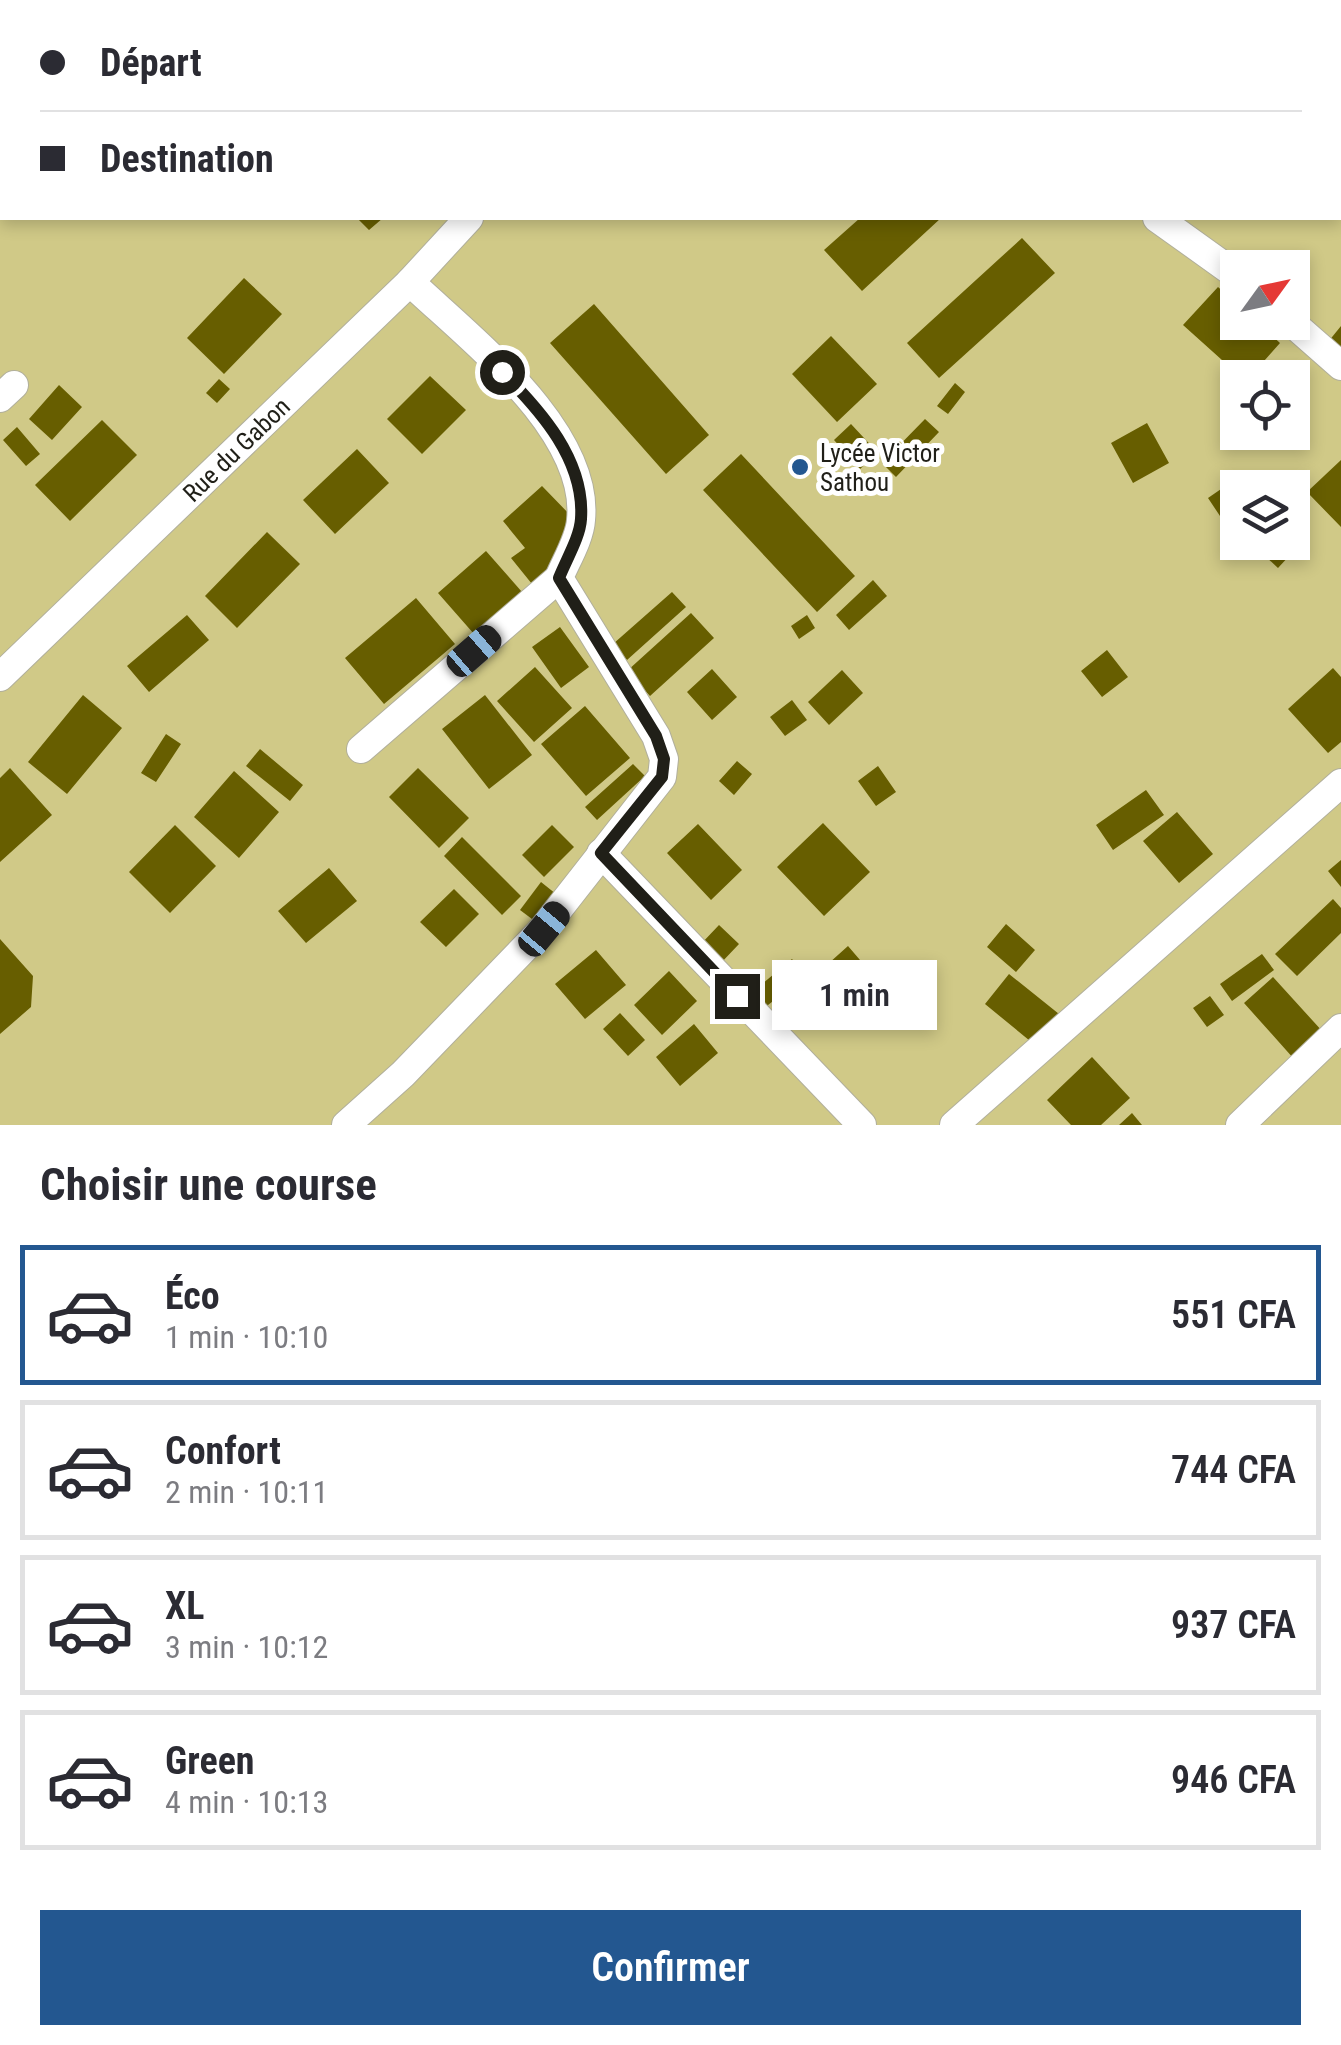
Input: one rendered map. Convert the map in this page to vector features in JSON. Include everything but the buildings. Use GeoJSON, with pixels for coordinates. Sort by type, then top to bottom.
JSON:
{"type":"FeatureCollection","features":[{"type":"Feature","properties":{"kind":"street","name":"Rue du Gabon"},"geometry":{"type":"LineString","coordinates":[[0,677],[410,282],[467,220]]}},
{"type":"Feature","properties":{"kind":"street"},"geometry":{"type":"LineString","coordinates":[[1160,220],[1220,263]]}},
{"type":"Feature","properties":{"kind":"street"},"geometry":{"type":"LineString","coordinates":[[362,750],[559,578],[582,521],[575,473],[553,427],[410,282]]}},
{"type":"Feature","properties":{"kind":"street"},"geometry":{"type":"LineString","coordinates":[[1310,339],[1341,366]]}},
{"type":"Feature","properties":{"kind":"street"},"geometry":{"type":"LineString","coordinates":[[346,1125],[403,1074],[544,929],[662,777],[664,759],[656,736],[559,578]]}},
{"type":"Feature","properties":{"kind":"street"},"geometry":{"type":"LineString","coordinates":[[954,1125],[1341,783]]}},
{"type":"Feature","properties":{"kind":"street"},"geometry":{"type":"LineString","coordinates":[[601,853],[862,1125]]}},
{"type":"Feature","properties":{"kind":"street"},"geometry":{"type":"LineString","coordinates":[[1240,1125],[1341,1028]]}},
{"type":"Feature","properties":{"kind":"shaded area"},"geometry":{"type":"Polygon","coordinates":[[[0,220],[1341,220],[1341,1125],[0,1125],[0,220]]]}},
{"type":"Feature","properties":{"kind":"place","name":"Lycée Victor Sathou"},"geometry":{"type":"Point","coordinates":[800,467]}},
{"type":"Feature","properties":{"kind":"route"},"geometry":{"type":"LineString","coordinates":[[502,372],[553,427],[575,473],[582,521],[559,578],[656,736],[664,759],[662,777],[601,853],[737,996]]}}]}
